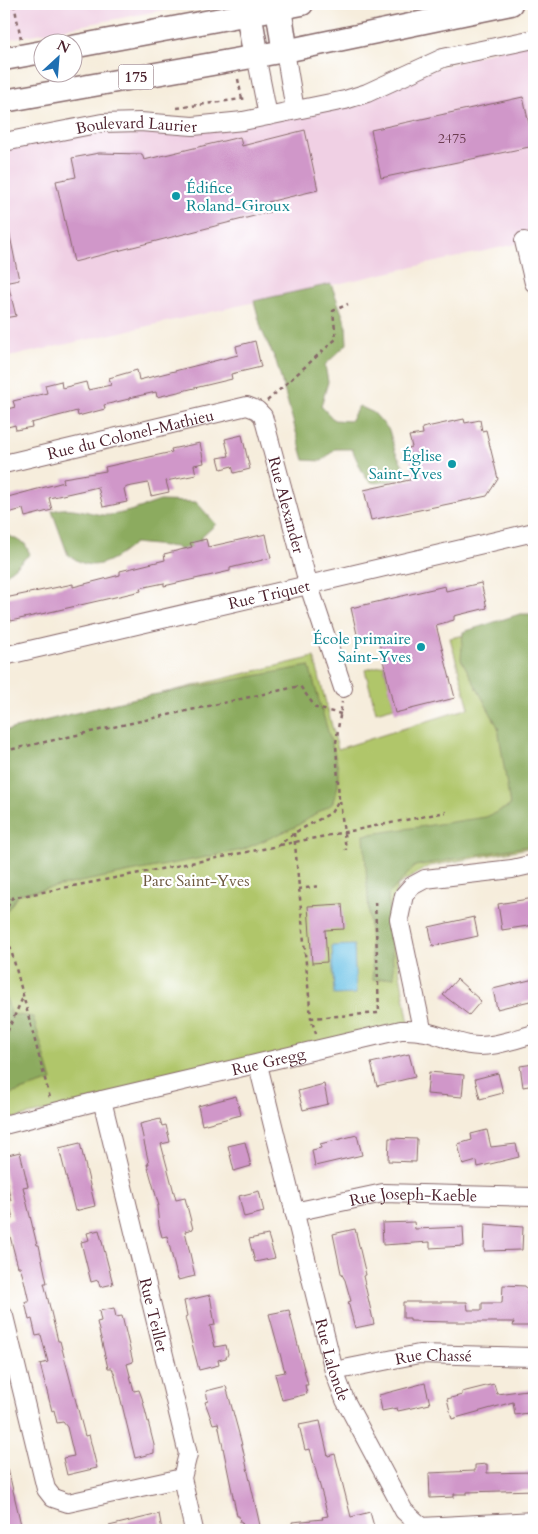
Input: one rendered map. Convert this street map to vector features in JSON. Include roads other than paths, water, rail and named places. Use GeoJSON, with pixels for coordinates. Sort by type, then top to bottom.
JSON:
{"type":"FeatureCollection","features":[{"type":"Feature","properties":{"kind":"highway"},"geometry":{"type":"LineString","coordinates":[[278,6],[285,51]]}},
{"type":"Feature","properties":{"kind":"highway"},"geometry":{"type":"LineString","coordinates":[[248,9],[256,55]]}},
{"type":"Feature","properties":{"kind":"main road"},"geometry":{"type":"LineString","coordinates":[[82,44],[248,9],[302,4]]}},
{"type":"Feature","properties":{"kind":"main road","name":"175"},"geometry":{"type":"LineString","coordinates":[[4,101],[285,51],[511,4]]}},
{"type":"Feature","properties":{"kind":"street","name":"Boulevard Laurier"},"geometry":{"type":"LineString","coordinates":[[4,142],[102,123],[140,122],[193,126],[268,116],[367,93],[443,58],[534,39]]}},
{"type":"Feature","properties":{"kind":"street"},"geometry":{"type":"LineString","coordinates":[[285,51],[295,110]]}},
{"type":"Feature","properties":{"kind":"street"},"geometry":{"type":"LineString","coordinates":[[256,55],[268,116]]}},
{"type":"Feature","properties":{"kind":"street"},"geometry":{"type":"LineString","coordinates":[[524,242],[534,282]]}},
{"type":"Feature","properties":{"kind":"street","name":"Rue du Colonel-Mathieu"},"geometry":{"type":"LineString","coordinates":[[4,464],[247,406],[257,410]]}},
{"type":"Feature","properties":{"kind":"street","name":"Rue Alexander"},"geometry":{"type":"LineString","coordinates":[[257,410],[263,416],[308,583],[343,688]]}},
{"type":"Feature","properties":{"kind":"street","name":"Rue Triquet"},"geometry":{"type":"LineString","coordinates":[[4,656],[308,583],[534,532]]}},
{"type":"Feature","properties":{"kind":"street"},"geometry":{"type":"LineString","coordinates":[[422,1029],[398,919],[404,895],[412,886],[425,879],[512,869],[534,864]]}},
{"type":"Feature","properties":{"kind":"street","name":"Rue Gregg"},"geometry":{"type":"LineString","coordinates":[[4,1125],[102,1100],[401,1030],[422,1029],[471,1045],[495,1044],[534,1034]]}},
{"type":"Feature","properties":{"kind":"street","name":"Rue Lalonde"},"geometry":{"type":"LineString","coordinates":[[258,1065],[334,1371],[345,1400],[404,1511],[422,1527],[534,1521]]}},
{"type":"Feature","properties":{"kind":"street","name":"Rue Teillet"},"geometry":{"type":"LineString","coordinates":[[102,1100],[188,1454],[182,1478],[194,1530]]}},
{"type":"Feature","properties":{"kind":"street","name":"Rue Joseph-Kaeble"},"geometry":{"type":"LineString","coordinates":[[294,1212],[383,1193],[534,1197]]}},
{"type":"Feature","properties":{"kind":"street"},"geometry":{"type":"LineString","coordinates":[[4,1316],[46,1489],[53,1498],[68,1503],[182,1478]]}},
{"type":"Feature","properties":{"kind":"street","name":"Rue Chassé"},"geometry":{"type":"LineString","coordinates":[[334,1371],[419,1354],[534,1357]]}},
{"type":"Feature","properties":{"kind":"water"},"geometry":{"type":"Polygon","coordinates":[[[354,945],[356,994],[334,995],[332,946],[354,945]]]}},
{"type":"Feature","properties":{"kind":"place","name":"Édifice Roland-Giroux"},"geometry":{"type":"Point","coordinates":[176,196]}},
{"type":"Feature","properties":{"kind":"place","name":"Église Saint-Yves"},"geometry":{"type":"Point","coordinates":[452,464]}},
{"type":"Feature","properties":{"kind":"place","name":"École primaire Saint-Yves"},"geometry":{"type":"Point","coordinates":[421,647]}},
{"type":"Feature","properties":{"kind":"park label","name":"Parc Saint-Yves"},"geometry":{"type":"Point","coordinates":[196,880]}}]}
